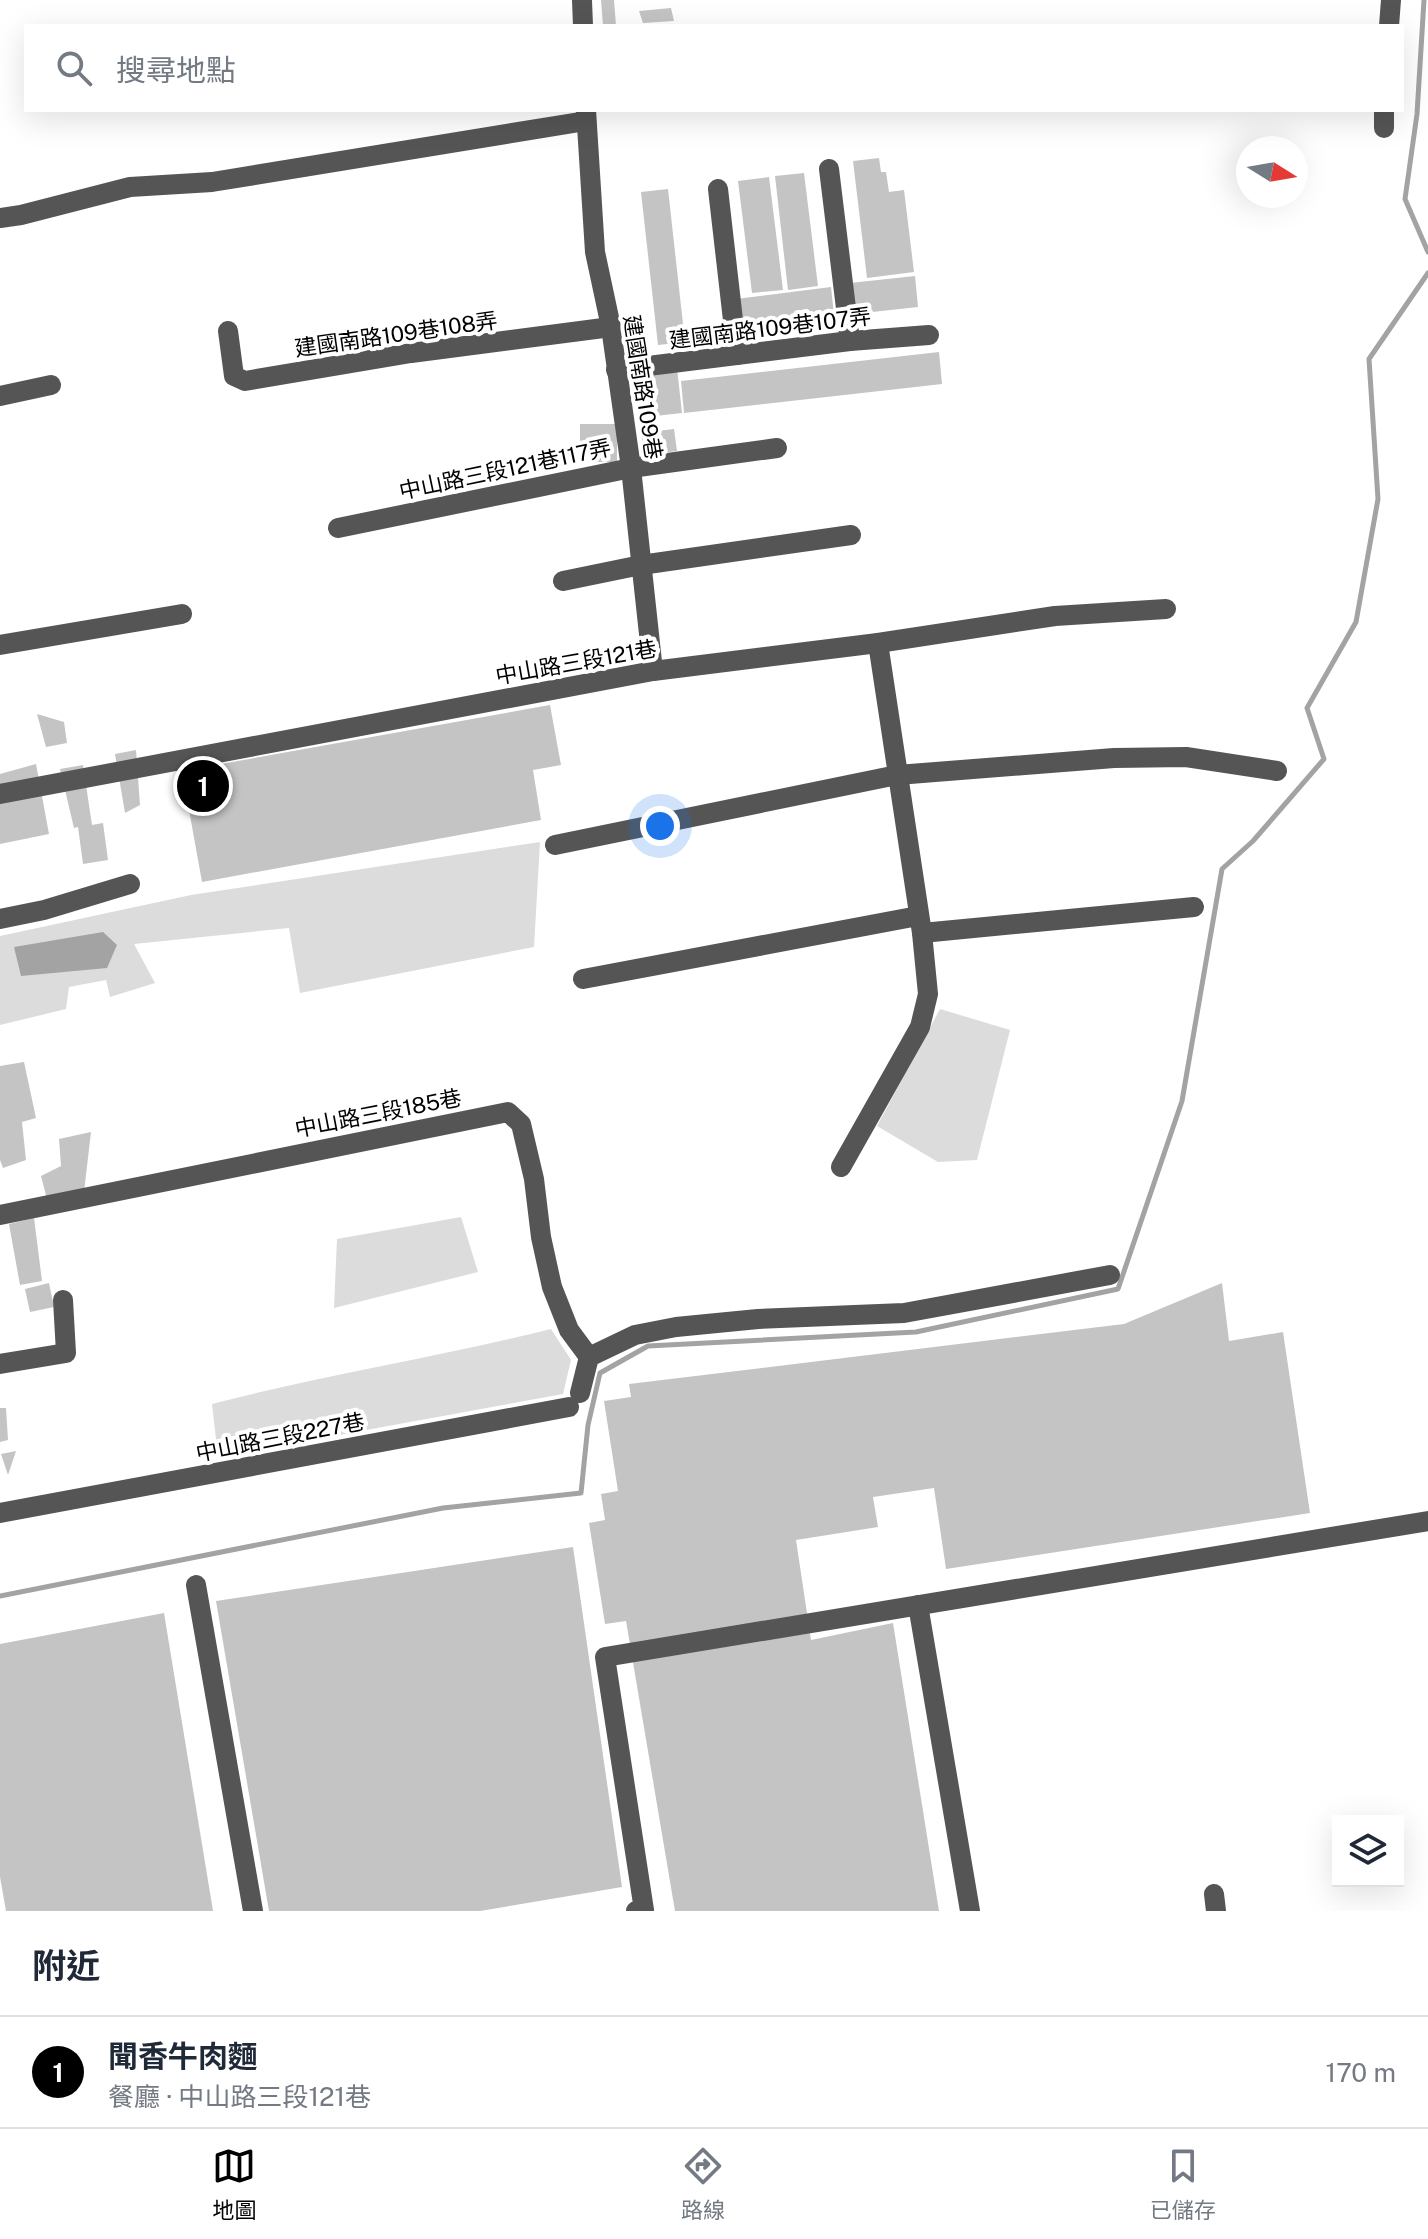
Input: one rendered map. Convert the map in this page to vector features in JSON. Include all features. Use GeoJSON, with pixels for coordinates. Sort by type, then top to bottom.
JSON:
{"type":"FeatureCollection","features":[{"type":"Feature","properties":{"kind":"street"},"geometry":{"type":"LineString","coordinates":[[582,0],[583,24]]}},
{"type":"Feature","properties":{"kind":"street"},"geometry":{"type":"LineString","coordinates":[[1389,24],[1391,0]]}},
{"type":"Feature","properties":{"kind":"street"},"geometry":{"type":"LineString","coordinates":[[0,218],[130,187],[212,182],[586,116]]}},
{"type":"Feature","properties":{"kind":"street","name":"建國南路109巷"},"geometry":{"type":"LineString","coordinates":[[586,116],[595,252],[611,327],[631,468],[653,671]]}},
{"type":"Feature","properties":{"kind":"street"},"geometry":{"type":"LineString","coordinates":[[829,169],[850,341]]}},
{"type":"Feature","properties":{"kind":"street"},"geometry":{"type":"LineString","coordinates":[[718,189],[737,355]]}},
{"type":"Feature","properties":{"kind":"street","name":"建國南路109巷108弄"},"geometry":{"type":"LineString","coordinates":[[228,331],[234,376],[245,381],[411,353],[611,327]]}},
{"type":"Feature","properties":{"kind":"street","name":"建國南路109巷107弄"},"geometry":{"type":"LineString","coordinates":[[616,370],[850,341],[929,335]]}},
{"type":"Feature","properties":{"kind":"street"},"geometry":{"type":"LineString","coordinates":[[0,396],[51,385]]}},
{"type":"Feature","properties":{"kind":"street","name":"中山路三段121巷117弄"},"geometry":{"type":"LineString","coordinates":[[338,528],[631,468],[777,448]]}},
{"type":"Feature","properties":{"kind":"street"},"geometry":{"type":"LineString","coordinates":[[563,581],[641,565],[851,535]]}},
{"type":"Feature","properties":{"kind":"street","name":"中山路三段121巷"},"geometry":{"type":"LineString","coordinates":[[0,794],[653,671],[878,643],[1055,616],[1166,609]]}},
{"type":"Feature","properties":{"kind":"street"},"geometry":{"type":"LineString","coordinates":[[0,645],[182,614]]}},
{"type":"Feature","properties":{"kind":"street"},"geometry":{"type":"LineString","coordinates":[[841,1167],[920,1027],[928,994],[878,643]]}},
{"type":"Feature","properties":{"kind":"street"},"geometry":{"type":"LineString","coordinates":[[555,845],[897,775],[1114,758],[1186,757],[1277,771]]}},
{"type":"Feature","properties":{"kind":"street"},"geometry":{"type":"LineString","coordinates":[[0,919],[44,910],[130,884]]}},
{"type":"Feature","properties":{"kind":"street"},"geometry":{"type":"LineString","coordinates":[[583,979],[920,925],[1194,907]]}},
{"type":"Feature","properties":{"kind":"street","name":"中山路三段185巷"},"geometry":{"type":"LineString","coordinates":[[0,1215],[508,1112],[521,1124],[534,1179],[541,1237],[552,1287],[569,1330],[589,1357]]}},
{"type":"Feature","properties":{"kind":"street"},"geometry":{"type":"LineString","coordinates":[[589,1357],[635,1335],[676,1327],[758,1319],[904,1313],[1110,1275]]}},
{"type":"Feature","properties":{"kind":"street"},"geometry":{"type":"LineString","coordinates":[[0,1364],[66,1353],[63,1300]]}},
{"type":"Feature","properties":{"kind":"street","name":"中山路三段227巷"},"geometry":{"type":"LineString","coordinates":[[0,1513],[575,1400],[589,1357]]}},
{"type":"Feature","properties":{"kind":"street"},"geometry":{"type":"LineString","coordinates":[[636,1911],[644,1910],[605,1657],[1428,1521]]}},
{"type":"Feature","properties":{"kind":"street"},"geometry":{"type":"LineString","coordinates":[[196,1585],[253,1911]]}},
{"type":"Feature","properties":{"kind":"street"},"geometry":{"type":"LineString","coordinates":[[918,1605],[970,1911]]}},
{"type":"Feature","properties":{"kind":"shaded area"},"geometry":{"type":"Polygon","coordinates":[[[540,842],[534,947],[300,993],[289,928],[134,944],[155,983],[110,997],[106,980],[69,987],[66,1009],[0,1025],[0,936],[191,895],[540,842]]]}},
{"type":"Feature","properties":{"kind":"shaded area"},"geometry":{"type":"Polygon","coordinates":[[[103,932],[117,945],[107,968],[21,976],[14,947],[103,932]]]}},
{"type":"Feature","properties":{"kind":"shaded area"},"geometry":{"type":"Polygon","coordinates":[[[940,1009],[1010,1030],[977,1160],[938,1162],[877,1126],[940,1009]]]}},
{"type":"Feature","properties":{"kind":"shaded area"},"geometry":{"type":"Polygon","coordinates":[[[461,1217],[478,1272],[334,1308],[337,1239],[461,1217]]]}},
{"type":"Feature","properties":{"kind":"shaded area"},"geometry":{"type":"Polygon","coordinates":[[[551,1329],[571,1360],[563,1394],[218,1457],[212,1404],[551,1329]]]}},
{"type":"Feature","properties":{"kind":"building"},"geometry":{"type":"Polygon","coordinates":[[[601,0],[614,0],[616,24],[603,24],[601,0]]]}},
{"type":"Feature","properties":{"kind":"building"},"geometry":{"type":"Polygon","coordinates":[[[671,8],[674,21],[643,23],[639,11],[671,8]]]}},
{"type":"Feature","properties":{"kind":"building"},"geometry":{"type":"Polygon","coordinates":[[[879,158],[881,172],[886,172],[889,192],[904,190],[914,272],[867,278],[853,161],[879,158]]]}},
{"type":"Feature","properties":{"kind":"building"},"geometry":{"type":"Polygon","coordinates":[[[804,173],[818,286],[788,290],[775,176],[804,173]]]}},
{"type":"Feature","properties":{"kind":"building"},"geometry":{"type":"Polygon","coordinates":[[[769,177],[783,290],[752,293],[738,181],[769,177]]]}},
{"type":"Feature","properties":{"kind":"building"},"geometry":{"type":"Polygon","coordinates":[[[668,189],[685,342],[658,345],[641,192],[668,189]]]}},
{"type":"Feature","properties":{"kind":"building"},"geometry":{"type":"Polygon","coordinates":[[[915,276],[918,307],[854,314],[850,283],[915,276]]]}},
{"type":"Feature","properties":{"kind":"building"},"geometry":{"type":"Polygon","coordinates":[[[831,287],[834,315],[740,326],[736,299],[831,287]]]}},
{"type":"Feature","properties":{"kind":"building"},"geometry":{"type":"Polygon","coordinates":[[[939,352],[942,384],[684,413],[681,381],[939,352]]]}},
{"type":"Feature","properties":{"kind":"building"},"geometry":{"type":"Polygon","coordinates":[[[677,368],[682,413],[655,416],[649,371],[677,368]]]}},
{"type":"Feature","properties":{"kind":"building"},"geometry":{"type":"Polygon","coordinates":[[[580,424],[617,424],[617,462],[580,462],[580,424]]]}},
{"type":"Feature","properties":{"kind":"building"},"geometry":{"type":"Polygon","coordinates":[[[674,429],[677,451],[644,455],[641,433],[674,429]]]}},
{"type":"Feature","properties":{"kind":"building"},"geometry":{"type":"Polygon","coordinates":[[[550,705],[561,765],[533,770],[541,820],[202,882],[182,771],[550,705]]]}},
{"type":"Feature","properties":{"kind":"building"},"geometry":{"type":"Polygon","coordinates":[[[37,714],[64,722],[67,743],[46,747],[37,714]]]}},
{"type":"Feature","properties":{"kind":"building"},"geometry":{"type":"Polygon","coordinates":[[[136,750],[140,805],[125,813],[115,754],[136,750]]]}},
{"type":"Feature","properties":{"kind":"building"},"geometry":{"type":"Polygon","coordinates":[[[36,764],[49,834],[0,844],[0,774],[36,764]]]}},
{"type":"Feature","properties":{"kind":"building"},"geometry":{"type":"Polygon","coordinates":[[[83,765],[92,825],[103,823],[108,860],[83,864],[78,827],[74,828],[60,769],[83,765]]]}},
{"type":"Feature","properties":{"kind":"building"},"geometry":{"type":"Polygon","coordinates":[[[24,1062],[36,1118],[22,1122],[26,1160],[3,1168],[0,1160],[0,1066],[24,1062]]]}},
{"type":"Feature","properties":{"kind":"building"},"geometry":{"type":"Polygon","coordinates":[[[91,1132],[84,1192],[48,1203],[41,1176],[61,1166],[59,1139],[91,1132]]]}},
{"type":"Feature","properties":{"kind":"building"},"geometry":{"type":"Polygon","coordinates":[[[34,1218],[42,1281],[20,1285],[9,1224],[34,1218]]]}},
{"type":"Feature","properties":{"kind":"building"},"geometry":{"type":"Polygon","coordinates":[[[49,1283],[54,1307],[30,1312],[25,1289],[49,1283]]]}},
{"type":"Feature","properties":{"kind":"building"},"geometry":{"type":"Polygon","coordinates":[[[1222,1283],[1229,1341],[1283,1332],[1310,1513],[946,1569],[934,1488],[873,1497],[878,1527],[796,1540],[811,1640],[893,1623],[939,1911],[675,1911],[626,1621],[605,1624],[589,1523],[605,1520],[601,1494],[618,1491],[604,1401],[631,1397],[629,1384],[1124,1324],[1222,1283]]]}},
{"type":"Feature","properties":{"kind":"building"},"geometry":{"type":"Polygon","coordinates":[[[0,1408],[6,1408],[8,1440],[0,1442],[0,1408]]]}},
{"type":"Feature","properties":{"kind":"building"},"geometry":{"type":"Polygon","coordinates":[[[16,1451],[8,1475],[1,1454],[16,1451]]]}},
{"type":"Feature","properties":{"kind":"building"},"geometry":{"type":"Polygon","coordinates":[[[573,1547],[622,1887],[480,1911],[269,1911],[216,1601],[573,1547]]]}},
{"type":"Feature","properties":{"kind":"building"},"geometry":{"type":"Polygon","coordinates":[[[164,1613],[213,1911],[6,1911],[0,1877],[0,1644],[164,1613]]]}},
{"type":"Feature","properties":{"kind":"waterway"},"geometry":{"type":"LineString","coordinates":[[1424,0],[1417,114],[1405,199],[1428,252]]}},
{"type":"Feature","properties":{"kind":"waterway"},"geometry":{"type":"LineString","coordinates":[[0,1596],[443,1508],[581,1493],[588,1425],[600,1373],[648,1346],[916,1332],[1118,1289],[1182,1101],[1222,869],[1253,841],[1324,759],[1307,708],[1356,622],[1378,499],[1369,359],[1428,273]]}},
{"type":"Feature","properties":{"kind":"place","name":"聞香牛肉麵"},"geometry":{"type":"Point","coordinates":[203,786]}}]}
